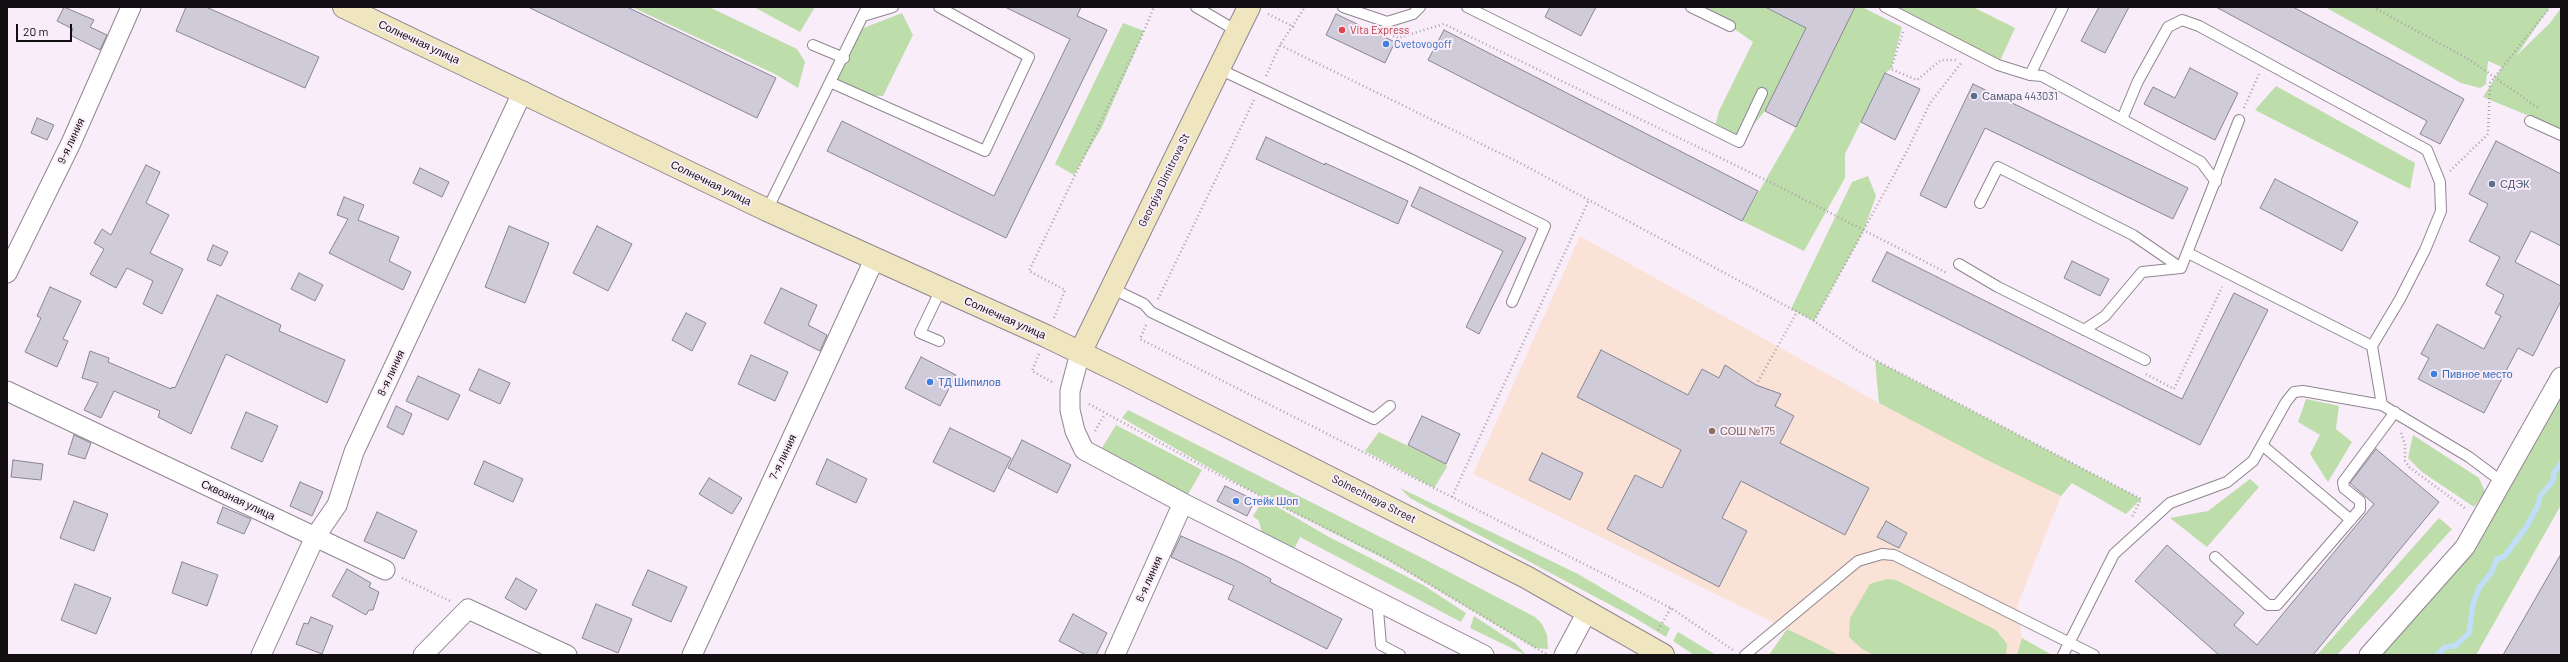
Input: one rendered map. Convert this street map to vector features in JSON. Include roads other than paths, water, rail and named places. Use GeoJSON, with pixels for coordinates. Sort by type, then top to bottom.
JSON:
{"type":"FeatureCollection","features":[{"type":"Feature","properties":{"kind":"main road","name":"Солнечная улица"},"geometry":{"type":"LineString","coordinates":[[344,7],[523,91],[767,210],[874,260],[1046,336],[1080,353]]}},
{"type":"Feature","properties":{"kind":"main road","name":"Georgiya Dimitrova St"},"geometry":{"type":"LineString","coordinates":[[1080,353],[1237,31],[1255,9]]}},
{"type":"Feature","properties":{"kind":"main road","name":"Solnechnaya Street"},"geometry":{"type":"LineString","coordinates":[[1080,353],[1354,488],[1526,577],[1663,655]]}},
{"type":"Feature","properties":{"kind":"street","name":"9-я линия"},"geometry":{"type":"LineString","coordinates":[[7,273],[71,143],[131,7]]}},
{"type":"Feature","properties":{"kind":"street","name":"8-я линия"},"geometry":{"type":"LineString","coordinates":[[260,655],[315,537],[337,505],[354,452],[523,91]]}},
{"type":"Feature","properties":{"kind":"street","name":"7-я линия"},"geometry":{"type":"LineString","coordinates":[[692,655],[874,260]]}},
{"type":"Feature","properties":{"kind":"street"},"geometry":{"type":"LineString","coordinates":[[1080,353],[1070,391],[1070,410],[1075,431],[1084,450],[1183,504],[1377,599],[1484,655]]}},
{"type":"Feature","properties":{"kind":"street"},"geometry":{"type":"LineString","coordinates":[[2369,655],[2465,547],[2561,377]]}},
{"type":"Feature","properties":{"kind":"street","name":"Сквозная улица"},"geometry":{"type":"LineString","coordinates":[[7,391],[385,570]]}},
{"type":"Feature","properties":{"kind":"street","name":"6-я линия"},"geometry":{"type":"LineString","coordinates":[[1115,655],[1183,504]]}},
{"type":"Feature","properties":{"kind":"street"},"geometry":{"type":"LineString","coordinates":[[423,655],[468,609],[567,655]]}},
{"type":"Feature","properties":{"kind":"street"},"geometry":{"type":"LineString","coordinates":[[1564,655],[1587,612]]}},
{"type":"Feature","properties":{"kind":"lane"},"geometry":{"type":"LineString","coordinates":[[767,210],[832,83],[865,11],[893,7]]}},
{"type":"Feature","properties":{"kind":"lane"},"geometry":{"type":"LineString","coordinates":[[832,83],[985,151],[1029,57],[939,7]]}},
{"type":"Feature","properties":{"kind":"lane"},"geometry":{"type":"LineString","coordinates":[[1196,7],[1237,31]]}},
{"type":"Feature","properties":{"kind":"lane"},"geometry":{"type":"LineString","coordinates":[[1343,7],[1387,22],[1413,14],[1420,7]]}},
{"type":"Feature","properties":{"kind":"lane"},"geometry":{"type":"LineString","coordinates":[[1467,7],[1739,142],[1762,93]]}},
{"type":"Feature","properties":{"kind":"lane"},"geometry":{"type":"LineString","coordinates":[[1691,7],[1730,26]]}},
{"type":"Feature","properties":{"kind":"lane"},"geometry":{"type":"LineString","coordinates":[[1885,7],[1998,64],[2030,75],[2042,76],[2201,162],[2216,182]]}},
{"type":"Feature","properties":{"kind":"lane"},"geometry":{"type":"LineString","coordinates":[[2030,75],[2063,7]]}},
{"type":"Feature","properties":{"kind":"lane"},"geometry":{"type":"LineString","coordinates":[[2122,119],[2138,81],[2168,27],[2182,20],[2199,26],[2427,150],[2440,182],[2441,210],[2425,250],[2400,299],[2372,346],[2382,405]]}},
{"type":"Feature","properties":{"kind":"lane"},"geometry":{"type":"LineString","coordinates":[[813,44],[844,58]]}},
{"type":"Feature","properties":{"kind":"lane"},"geometry":{"type":"LineString","coordinates":[[1219,69],[1412,160],[1545,226],[1512,302]]}},
{"type":"Feature","properties":{"kind":"lane"},"geometry":{"type":"LineString","coordinates":[[2181,268],[2216,182],[2239,120]]}},
{"type":"Feature","properties":{"kind":"lane"},"geometry":{"type":"LineString","coordinates":[[2530,121],[2561,135]]}},
{"type":"Feature","properties":{"kind":"lane"},"geometry":{"type":"LineString","coordinates":[[1980,203],[1998,167],[2133,235],[2181,268]]}},
{"type":"Feature","properties":{"kind":"lane"},"geometry":{"type":"LineString","coordinates":[[2188,253],[2303,314],[2372,346]]}},
{"type":"Feature","properties":{"kind":"lane"},"geometry":{"type":"LineString","coordinates":[[1959,264],[1998,287],[2145,360]]}},
{"type":"Feature","properties":{"kind":"lane"},"geometry":{"type":"LineString","coordinates":[[2084,330],[2105,316],[2142,272],[2181,268]]}},
{"type":"Feature","properties":{"kind":"lane"},"geometry":{"type":"LineString","coordinates":[[1111,288],[1144,304],[1151,312],[1374,419],[1390,406]]}},
{"type":"Feature","properties":{"kind":"lane"},"geometry":{"type":"LineString","coordinates":[[939,341],[920,333],[941,289]]}},
{"type":"Feature","properties":{"kind":"lane"},"geometry":{"type":"LineString","coordinates":[[2063,655],[2114,554],[2170,504],[2227,482],[2253,461],[2286,402],[2294,392],[2304,391],[2382,405],[2469,457],[2501,481]]}},
{"type":"Feature","properties":{"kind":"lane"},"geometry":{"type":"LineString","coordinates":[[2215,557],[2273,607],[2277,605],[2351,520],[2362,505],[2344,488],[2343,482],[2395,412]]}},
{"type":"Feature","properties":{"kind":"lane"},"geometry":{"type":"LineString","coordinates":[[2262,445],[2351,520]]}},
{"type":"Feature","properties":{"kind":"lane"},"geometry":{"type":"LineString","coordinates":[[1740,653],[1858,561],[1882,554],[1894,556],[2094,655]]}},
{"type":"Feature","properties":{"kind":"lane"},"geometry":{"type":"LineString","coordinates":[[1377,599],[1381,645],[1400,655]]}},
{"type":"Feature","properties":{"kind":"waterway"},"geometry":{"type":"LineString","coordinates":[[2437,655],[2445,647],[2455,646],[2469,633],[2473,604],[2479,588],[2491,573],[2497,559],[2504,557],[2527,526],[2538,505],[2540,496],[2553,481],[2554,473],[2561,463]]}},
{"type":"Feature","properties":{"kind":"place","name":"Vita Express"},"geometry":{"type":"Point","coordinates":[1342,30]}},
{"type":"Feature","properties":{"kind":"place","name":"Cvetovogoff"},"geometry":{"type":"Point","coordinates":[1386,44]}},
{"type":"Feature","properties":{"kind":"place","name":"Самара 443031"},"geometry":{"type":"Point","coordinates":[1974,96]}},
{"type":"Feature","properties":{"kind":"place","name":"СДЭК"},"geometry":{"type":"Point","coordinates":[2492,184]}},
{"type":"Feature","properties":{"kind":"place","name":"Пивное место"},"geometry":{"type":"Point","coordinates":[2434,374]}},
{"type":"Feature","properties":{"kind":"place","name":"ТД Шипилов"},"geometry":{"type":"Point","coordinates":[930,382]}},
{"type":"Feature","properties":{"kind":"place","name":"СОШ №175"},"geometry":{"type":"Point","coordinates":[1712,431]}},
{"type":"Feature","properties":{"kind":"place","name":"Стейк Шоп"},"geometry":{"type":"Point","coordinates":[1236,501]}}]}
